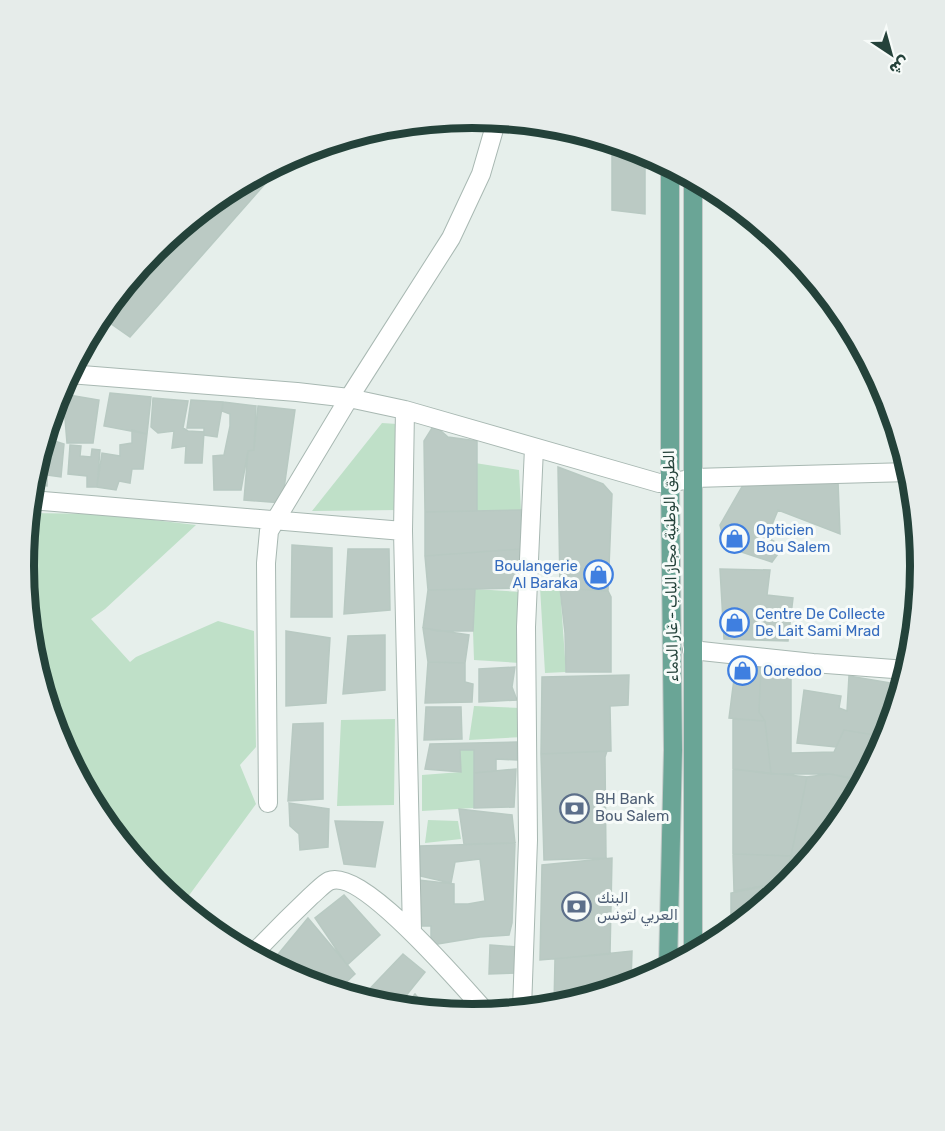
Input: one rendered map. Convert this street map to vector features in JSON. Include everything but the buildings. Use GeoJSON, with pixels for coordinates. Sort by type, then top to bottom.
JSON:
{"type":"FeatureCollection","features":[{"type":"Feature","properties":{"kind":"main road","name":"الطريق الوطنية مجاز الباب - غار الدماء"},"geometry":{"type":"LineString","coordinates":[[668,957],[673,750],[670,175]]}},
{"type":"Feature","properties":{"kind":"main road","name":"الطريق الوطنية مجاز الباب - غار الدماء"},"geometry":{"type":"LineString","coordinates":[[693,187],[693,944]]}},
{"type":"Feature","properties":{"kind":"main road"},"geometry":{"type":"LineString","coordinates":[[669,921],[693,923]]}},
{"type":"Feature","properties":{"kind":"street"},"geometry":{"type":"LineString","coordinates":[[268,803],[266,563],[269,531],[349,398],[451,238],[481,174],[494,128]]}},
{"type":"Feature","properties":{"kind":"street"},"geometry":{"type":"LineString","coordinates":[[79,375],[349,398],[405,410],[641,478],[670,483],[694,478],[900,472]]}},
{"type":"Feature","properties":{"kind":"street"},"geometry":{"type":"LineString","coordinates":[[405,410],[403,531],[412,932]]}},
{"type":"Feature","properties":{"kind":"street"},"geometry":{"type":"LineString","coordinates":[[522,1001],[528,840],[526,627],[534,448]]}},
{"type":"Feature","properties":{"kind":"street"},"geometry":{"type":"LineString","coordinates":[[39,501],[403,531]]}},
{"type":"Feature","properties":{"kind":"street"},"geometry":{"type":"LineString","coordinates":[[692,650],[898,669]]}},
{"type":"Feature","properties":{"kind":"street"},"geometry":{"type":"LineString","coordinates":[[259,948],[279,925],[328,881],[340,880],[370,894],[412,932],[479,1004]]}},
{"type":"Feature","properties":{"kind":"green space"},"geometry":{"type":"Polygon","coordinates":[[[382,423],[397,424],[400,510],[312,511],[382,423]]]}},
{"type":"Feature","properties":{"kind":"green space"},"geometry":{"type":"Polygon","coordinates":[[[475,463],[519,470],[521,510],[477,511],[475,463]]]}},
{"type":"Feature","properties":{"kind":"green space"},"geometry":{"type":"Polygon","coordinates":[[[37,513],[103,514],[196,525],[105,609],[91,619],[130,662],[136,657],[218,621],[254,631],[256,747],[240,765],[256,804],[187,898],[143,854],[125,832],[108,809],[80,759],[49,679],[35,594],[34,566],[37,513]]]}},
{"type":"Feature","properties":{"kind":"green space"},"geometry":{"type":"Polygon","coordinates":[[[540,587],[560,588],[566,672],[545,673],[540,587]]]}},
{"type":"Feature","properties":{"kind":"green space"},"geometry":{"type":"Polygon","coordinates":[[[475,589],[520,592],[517,629],[520,663],[474,660],[475,589]]]}},
{"type":"Feature","properties":{"kind":"green space"},"geometry":{"type":"Polygon","coordinates":[[[474,706],[520,708],[523,737],[469,740],[474,706]]]}},
{"type":"Feature","properties":{"kind":"green space"},"geometry":{"type":"Polygon","coordinates":[[[395,719],[394,805],[337,806],[341,720],[395,719]]]}},
{"type":"Feature","properties":{"kind":"green space"},"geometry":{"type":"Polygon","coordinates":[[[460,750],[474,750],[474,808],[422,811],[422,775],[461,772],[460,750]]]}},
{"type":"Feature","properties":{"kind":"green space"},"geometry":{"type":"Polygon","coordinates":[[[428,820],[458,821],[461,839],[425,843],[428,820]]]}},
{"type":"Feature","properties":{"kind":"place","name":"Opticien Bou Salem"},"geometry":{"type":"Point","coordinates":[735,539]}},
{"type":"Feature","properties":{"kind":"place","name":"Boulangerie Al Baraka"},"geometry":{"type":"Point","coordinates":[599,575]}},
{"type":"Feature","properties":{"kind":"place","name":"Centre De Collecte De Lait Sami Mrad"},"geometry":{"type":"Point","coordinates":[734,623]}},
{"type":"Feature","properties":{"kind":"place","name":"Ooredoo"},"geometry":{"type":"Point","coordinates":[742,671]}},
{"type":"Feature","properties":{"kind":"place","name":"BH Bank Bou Salem"},"geometry":{"type":"Point","coordinates":[574,808]}},
{"type":"Feature","properties":{"kind":"place","name":"البنك العربي لتونس"},"geometry":{"type":"Point","coordinates":[576,907]}}]}
